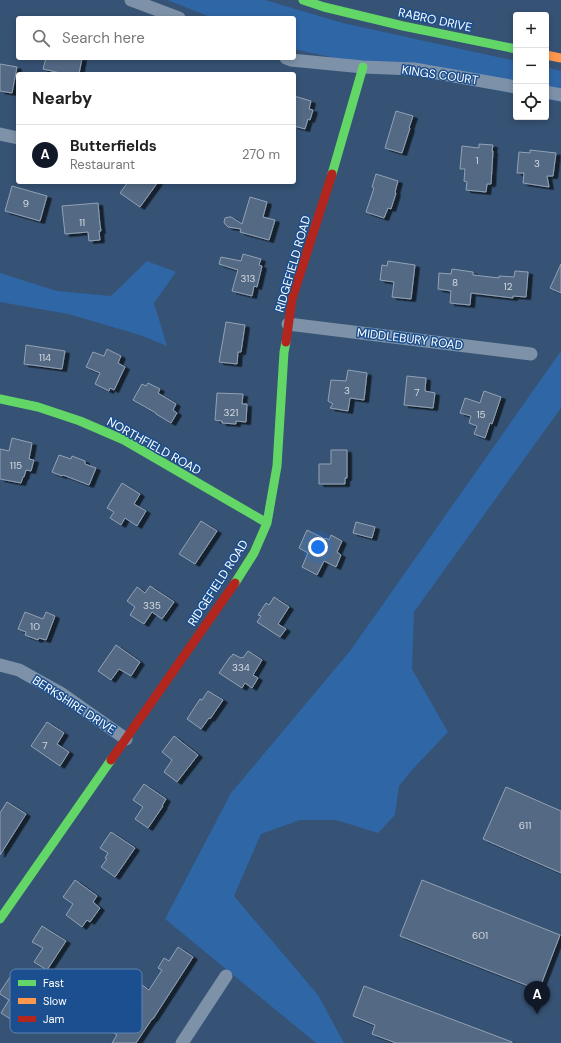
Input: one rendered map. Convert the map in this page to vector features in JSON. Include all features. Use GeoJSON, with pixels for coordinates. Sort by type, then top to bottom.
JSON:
{"type":"FeatureCollection","features":[{"type":"Feature","properties":{"kind":"street"},"geometry":{"type":"LineString","coordinates":[[131,0],[174,16]]}},
{"type":"Feature","properties":{"kind":"street","name":"RABRO DRIVE"},"geometry":{"type":"LineString","coordinates":[[303,0],[324,7],[403,26],[513,48]]}},
{"type":"Feature","properties":{"kind":"street"},"geometry":{"type":"LineString","coordinates":[[549,56],[561,58]]}},
{"type":"Feature","properties":{"kind":"street","name":"KINGS COURT"},"geometry":{"type":"LineString","coordinates":[[291,60],[363,67],[414,69],[513,86]]}},
{"type":"Feature","properties":{"kind":"street","name":"RIDGEFIELD ROAD"},"geometry":{"type":"LineString","coordinates":[[0,919],[239,577],[254,553],[267,524],[277,466],[284,352],[292,299],[325,198],[363,67]]}},
{"type":"Feature","properties":{"kind":"street"},"geometry":{"type":"LineString","coordinates":[[549,93],[561,95]]}},
{"type":"Feature","properties":{"kind":"street"},"geometry":{"type":"LineString","coordinates":[[0,134],[16,138]]}},
{"type":"Feature","properties":{"kind":"street","name":"MIDDLEBURY ROAD"},"geometry":{"type":"LineString","coordinates":[[288,324],[531,354]]}},
{"type":"Feature","properties":{"kind":"street","name":"NORTHFIELD ROAD"},"geometry":{"type":"LineString","coordinates":[[0,399],[38,407],[80,421],[124,440],[267,524]]}},
{"type":"Feature","properties":{"kind":"street","name":"BERKSHIRE DRIVE"},"geometry":{"type":"LineString","coordinates":[[0,665],[19,670],[62,694],[126,739]]}},
{"type":"Feature","properties":{"kind":"street"},"geometry":{"type":"LineString","coordinates":[[182,1043],[226,976]]}},
{"type":"Feature","properties":{"kind":"shaded area"},"geometry":{"type":"Polygon","coordinates":[[[167,0],[265,0],[343,23],[513,60],[513,93],[380,68],[296,49],[296,16],[208,16],[167,0]]]}},
{"type":"Feature","properties":{"kind":"shaded area"},"geometry":{"type":"Polygon","coordinates":[[[549,68],[561,71],[561,102],[549,100],[549,68]]]}},
{"type":"Feature","properties":{"kind":"shaded area"},"geometry":{"type":"Polygon","coordinates":[[[147,261],[176,272],[154,303],[167,346],[140,335],[68,314],[0,302],[0,273],[57,291],[111,296],[147,261]]]}},
{"type":"Feature","properties":{"kind":"shaded area"},"geometry":{"type":"Polygon","coordinates":[[[561,351],[561,408],[414,612],[412,669],[448,732],[399,786],[395,815],[378,833],[336,820],[300,820],[261,834],[234,896],[318,995],[344,1043],[316,1043],[165,919],[231,793],[350,651],[561,351]]]}},
{"type":"Feature","properties":{"kind":"building"},"geometry":{"type":"Polygon","coordinates":[[[45,60],[82,60],[79,72],[56,72],[43,69],[45,60]]]}},
{"type":"Feature","properties":{"kind":"building"},"geometry":{"type":"Polygon","coordinates":[[[0,64],[17,67],[12,93],[0,91],[0,64]]]}},
{"type":"Feature","properties":{"kind":"building"},"geometry":{"type":"Polygon","coordinates":[[[296,97],[311,101],[309,109],[313,110],[305,129],[296,127],[296,97]]]}},
{"type":"Feature","properties":{"kind":"building"},"geometry":{"type":"Polygon","coordinates":[[[396,111],[413,116],[402,153],[385,148],[396,111]]]}},
{"type":"Feature","properties":{"kind":"building"},"geometry":{"type":"Polygon","coordinates":[[[479,144],[493,145],[491,184],[487,184],[486,192],[466,190],[467,182],[464,181],[465,169],[460,169],[462,146],[479,148],[479,144]]]}},
{"type":"Feature","properties":{"kind":"building"},"geometry":{"type":"Polygon","coordinates":[[[530,150],[556,153],[553,176],[547,176],[549,187],[523,183],[524,173],[517,173],[519,152],[530,153],[530,150]]]}},
{"type":"Feature","properties":{"kind":"building"},"geometry":{"type":"Polygon","coordinates":[[[376,174],[398,181],[391,209],[388,208],[384,218],[366,212],[374,188],[372,187],[376,174]]]}},
{"type":"Feature","properties":{"kind":"building"},"geometry":{"type":"Polygon","coordinates":[[[127,184],[157,184],[140,207],[120,193],[127,184]]]}},
{"type":"Feature","properties":{"kind":"building"},"geometry":{"type":"Polygon","coordinates":[[[12,186],[47,196],[40,221],[5,211],[12,186]]]}},
{"type":"Feature","properties":{"kind":"building"},"geometry":{"type":"Polygon","coordinates":[[[250,197],[267,202],[263,217],[275,220],[269,240],[240,232],[241,229],[228,227],[224,222],[225,218],[231,217],[242,224],[250,197]]]}},
{"type":"Feature","properties":{"kind":"building"},"geometry":{"type":"Polygon","coordinates":[[[98,203],[101,231],[99,231],[100,240],[89,241],[88,232],[65,234],[62,206],[98,203]]]}},
{"type":"Feature","properties":{"kind":"building"},"geometry":{"type":"Polygon","coordinates":[[[243,254],[261,259],[259,265],[262,266],[257,287],[254,286],[252,296],[232,291],[238,270],[219,264],[221,257],[241,261],[243,254]]]}},
{"type":"Feature","properties":{"kind":"building"},"geometry":{"type":"Polygon","coordinates":[[[388,261],[415,265],[411,299],[392,297],[394,282],[380,280],[382,265],[387,266],[388,261]]]}},
{"type":"Feature","properties":{"kind":"building"},"geometry":{"type":"Polygon","coordinates":[[[561,264],[561,293],[550,288],[561,264]]]}},
{"type":"Feature","properties":{"kind":"building"},"geometry":{"type":"Polygon","coordinates":[[[452,269],[473,272],[473,275],[499,278],[499,276],[514,277],[515,271],[528,272],[526,297],[513,296],[513,298],[471,293],[470,305],[450,303],[451,291],[438,289],[439,273],[451,274],[452,269]]]}},
{"type":"Feature","properties":{"kind":"building"},"geometry":{"type":"Polygon","coordinates":[[[226,322],[245,325],[241,352],[238,352],[237,364],[219,362],[226,322]]]}},
{"type":"Feature","properties":{"kind":"building"},"geometry":{"type":"Polygon","coordinates":[[[26,345],[65,351],[62,369],[24,364],[26,345]]]}},
{"type":"Feature","properties":{"kind":"building"},"geometry":{"type":"Polygon","coordinates":[[[107,349],[121,356],[118,363],[125,367],[114,390],[110,388],[109,391],[95,384],[100,373],[86,367],[93,352],[104,356],[107,349]]]}},
{"type":"Feature","properties":{"kind":"building"},"geometry":{"type":"Polygon","coordinates":[[[348,370],[367,373],[364,400],[350,398],[348,411],[330,408],[333,404],[328,401],[331,380],[346,381],[348,370]]]}},
{"type":"Feature","properties":{"kind":"building"},"geometry":{"type":"Polygon","coordinates":[[[407,376],[426,378],[425,391],[435,393],[433,408],[404,405],[407,376]]]}},
{"type":"Feature","properties":{"kind":"building"},"geometry":{"type":"Polygon","coordinates":[[[148,383],[160,389],[158,393],[176,404],[173,410],[177,413],[171,423],[133,400],[142,384],[146,386],[148,383]]]}},
{"type":"Feature","properties":{"kind":"building"},"geometry":{"type":"Polygon","coordinates":[[[484,391],[501,397],[492,424],[490,423],[485,438],[474,434],[477,426],[469,423],[471,416],[460,413],[465,398],[480,403],[484,391]]]}},
{"type":"Feature","properties":{"kind":"building"},"geometry":{"type":"Polygon","coordinates":[[[217,393],[243,394],[242,404],[247,404],[246,422],[236,421],[236,424],[222,423],[222,421],[215,420],[217,393]]]}},
{"type":"Feature","properties":{"kind":"building"},"geometry":{"type":"Polygon","coordinates":[[[12,438],[32,443],[29,459],[34,460],[31,471],[26,470],[21,483],[0,479],[0,449],[9,451],[12,438]]]}},
{"type":"Feature","properties":{"kind":"building"},"geometry":{"type":"Polygon","coordinates":[[[331,450],[347,450],[347,478],[345,478],[345,484],[319,484],[319,464],[331,464],[331,450]]]}},
{"type":"Feature","properties":{"kind":"building"},"geometry":{"type":"Polygon","coordinates":[[[59,455],[71,459],[72,456],[85,461],[85,464],[96,468],[89,485],[52,472],[59,455]]]}},
{"type":"Feature","properties":{"kind":"building"},"geometry":{"type":"Polygon","coordinates":[[[122,483],[140,494],[134,504],[146,511],[137,526],[125,518],[121,525],[110,518],[114,512],[107,508],[122,483]]]}},
{"type":"Feature","properties":{"kind":"building"},"geometry":{"type":"Polygon","coordinates":[[[201,521],[217,531],[195,564],[179,554],[201,521]]]}},
{"type":"Feature","properties":{"kind":"building"},"geometry":{"type":"Polygon","coordinates":[[[356,522],[375,527],[372,538],[353,533],[356,522]]]}},
{"type":"Feature","properties":{"kind":"building"},"geometry":{"type":"Polygon","coordinates":[[[307,530],[325,539],[326,538],[329,540],[331,535],[342,541],[337,552],[341,555],[336,567],[324,561],[317,575],[302,567],[308,553],[299,548],[307,530]]]}},
{"type":"Feature","properties":{"kind":"building"},"geometry":{"type":"Polygon","coordinates":[[[150,586],[174,602],[162,619],[152,612],[144,624],[130,615],[135,607],[127,601],[137,587],[145,593],[150,586]]]}},
{"type":"Feature","properties":{"kind":"building"},"geometry":{"type":"Polygon","coordinates":[[[274,597],[289,607],[278,624],[286,629],[280,637],[257,622],[261,616],[258,615],[266,603],[269,605],[274,597]]]}},
{"type":"Feature","properties":{"kind":"building"},"geometry":{"type":"Polygon","coordinates":[[[25,612],[43,619],[46,612],[55,616],[46,640],[39,638],[38,640],[25,635],[26,632],[18,629],[25,612]]]}},
{"type":"Feature","properties":{"kind":"building"},"geometry":{"type":"Polygon","coordinates":[[[116,645],[140,662],[131,676],[119,669],[111,680],[98,671],[116,645]]]}},
{"type":"Feature","properties":{"kind":"building"},"geometry":{"type":"Polygon","coordinates":[[[248,651],[262,660],[253,675],[258,678],[252,688],[245,683],[242,688],[219,673],[233,654],[243,658],[248,651]]]}},
{"type":"Feature","properties":{"kind":"building"},"geometry":{"type":"Polygon","coordinates":[[[208,691],[223,700],[201,729],[187,719],[200,699],[202,700],[208,691]]]}},
{"type":"Feature","properties":{"kind":"building"},"geometry":{"type":"Polygon","coordinates":[[[47,722],[64,733],[57,744],[69,752],[60,766],[31,746],[47,722]]]}},
{"type":"Feature","properties":{"kind":"building"},"geometry":{"type":"Polygon","coordinates":[[[174,736],[198,755],[177,782],[164,772],[172,760],[162,752],[174,736]]]}},
{"type":"Feature","properties":{"kind":"building"},"geometry":{"type":"Polygon","coordinates":[[[144,784],[166,799],[148,828],[135,819],[143,807],[133,800],[144,784]]]}},
{"type":"Feature","properties":{"kind":"building"},"geometry":{"type":"Polygon","coordinates":[[[506,787],[561,811],[561,873],[483,839],[506,787]]]}},
{"type":"Feature","properties":{"kind":"building"},"geometry":{"type":"Polygon","coordinates":[[[7,802],[26,814],[0,855],[0,813],[7,802]]]}},
{"type":"Feature","properties":{"kind":"building"},"geometry":{"type":"Polygon","coordinates":[[[111,832],[135,848],[115,877],[101,867],[107,859],[105,858],[108,853],[100,848],[111,832]]]}},
{"type":"Feature","properties":{"kind":"building"},"geometry":{"type":"Polygon","coordinates":[[[75,880],[97,896],[93,902],[100,908],[90,922],[87,920],[82,927],[66,915],[73,904],[63,897],[75,880]]]}},
{"type":"Feature","properties":{"kind":"building"},"geometry":{"type":"Polygon","coordinates":[[[422,880],[560,935],[539,990],[400,936],[422,880]]]}},
{"type":"Feature","properties":{"kind":"building"},"geometry":{"type":"Polygon","coordinates":[[[42,926],[66,941],[48,969],[34,962],[43,948],[32,942],[42,926]]]}},
{"type":"Feature","properties":{"kind":"building"},"geometry":{"type":"Polygon","coordinates":[[[178,947],[193,957],[136,1043],[112,1043],[117,1035],[114,1033],[142,1033],[142,985],[149,990],[162,970],[158,968],[164,958],[169,961],[178,947]]]}},
{"type":"Feature","properties":{"kind":"building"},"geometry":{"type":"Polygon","coordinates":[[[10,977],[10,1019],[1,1013],[9,1000],[0,994],[10,977]]]}},
{"type":"Feature","properties":{"kind":"building"},"geometry":{"type":"Polygon","coordinates":[[[364,986],[512,1043],[396,1043],[372,1034],[375,1025],[353,1016],[364,986]]]}},
{"type":"Feature","properties":{"kind":"traffic: fast"},"geometry":{"type":"LineString","coordinates":[[303,0],[324,7],[403,26],[513,48]]}},
{"type":"Feature","properties":{"kind":"traffic: fast"},"geometry":{"type":"LineString","coordinates":[[332,174],[363,67]]}},
{"type":"Feature","properties":{"kind":"traffic: fast"},"geometry":{"type":"LineString","coordinates":[[235,583],[254,553],[267,523],[277,466],[284,352],[286,342]]}},
{"type":"Feature","properties":{"kind":"traffic: fast"},"geometry":{"type":"LineString","coordinates":[[0,399],[38,407],[80,421],[124,440],[267,523]]}},
{"type":"Feature","properties":{"kind":"traffic: fast"},"geometry":{"type":"LineString","coordinates":[[0,919],[111,760]]}},
{"type":"Feature","properties":{"kind":"traffic: slow"},"geometry":{"type":"LineString","coordinates":[[549,56],[561,58]]}},
{"type":"Feature","properties":{"kind":"traffic: jam"},"geometry":{"type":"LineString","coordinates":[[286,342],[292,299],[332,174]]}},
{"type":"Feature","properties":{"kind":"traffic: jam"},"geometry":{"type":"LineString","coordinates":[[111,760],[235,583]]}},
{"type":"Feature","properties":{"kind":"place","name":"Butterfields"},"geometry":{"type":"Point","coordinates":[537,1014]}}]}
